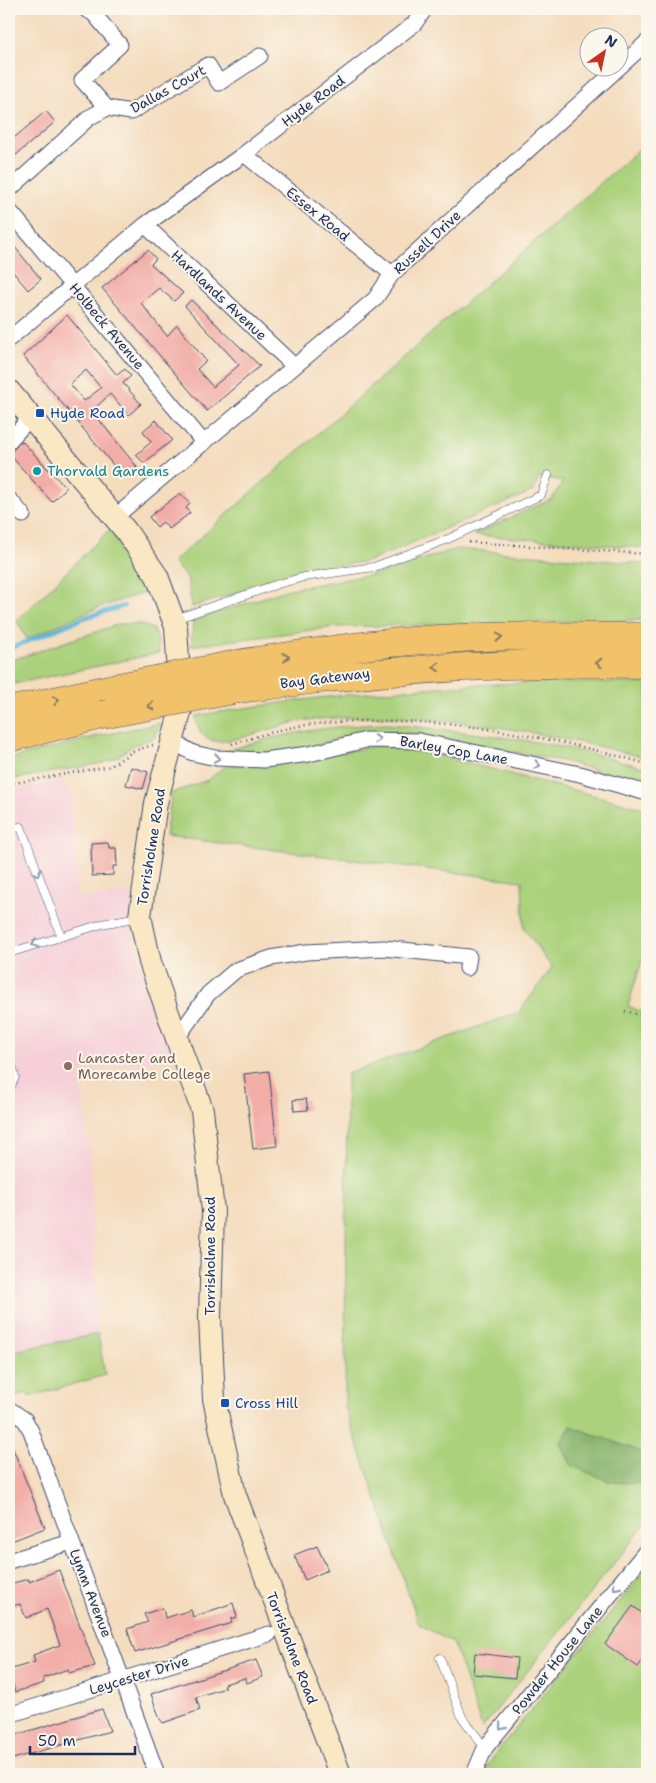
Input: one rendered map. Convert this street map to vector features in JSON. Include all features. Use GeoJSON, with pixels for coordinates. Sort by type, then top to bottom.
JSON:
{"type":"FeatureCollection","features":[{"type":"Feature","properties":{"kind":"highway","name":"Bay Gateway"},"geometry":{"type":"LineString","coordinates":[[9,738],[102,715],[235,677],[380,644],[526,636],[647,637]]}},
{"type":"Feature","properties":{"kind":"highway","name":"Bay Gateway"},"geometry":{"type":"LineString","coordinates":[[9,712],[114,688],[235,677],[306,680],[455,666],[647,664]]}},
{"type":"Feature","properties":{"kind":"main road","name":"Torrisholme Road"},"geometry":{"type":"LineString","coordinates":[[9,391],[115,517],[157,576],[173,620],[179,651],[181,709],[156,803],[140,916],[150,962],[202,1110],[213,1211],[210,1318],[214,1399],[233,1486],[243,1518],[340,1774]]}},
{"type":"Feature","properties":{"kind":"street"},"geometry":{"type":"LineString","coordinates":[[9,190],[90,117],[107,108],[82,80],[120,45],[93,13],[85,9]]}},
{"type":"Feature","properties":{"kind":"street","name":"Hyde Road"},"geometry":{"type":"LineString","coordinates":[[9,339],[145,225],[244,154],[414,24],[425,9]]}},
{"type":"Feature","properties":{"kind":"street","name":"Russell Drive"},"geometry":{"type":"LineString","coordinates":[[115,517],[375,299],[392,274],[647,42]]}},
{"type":"Feature","properties":{"kind":"street","name":"Dallas Court"},"geometry":{"type":"LineString","coordinates":[[107,108],[131,112],[208,65],[219,83],[260,56]]}},
{"type":"Feature","properties":{"kind":"street","name":"Essex Road"},"geometry":{"type":"LineString","coordinates":[[244,154],[392,274]]}},
{"type":"Feature","properties":{"kind":"street","name":"Holbeck Avenue"},"geometry":{"type":"LineString","coordinates":[[9,210],[204,442]]}},
{"type":"Feature","properties":{"kind":"street","name":"Hardlands Avenue"},"geometry":{"type":"LineString","coordinates":[[145,225],[294,366]]}},
{"type":"Feature","properties":{"kind":"street"},"geometry":{"type":"LineString","coordinates":[[9,441],[31,418]]}},
{"type":"Feature","properties":{"kind":"street"},"geometry":{"type":"LineString","coordinates":[[9,499],[23,515]]}},
{"type":"Feature","properties":{"kind":"street","name":"Barley Cop Lane"},"geometry":{"type":"LineString","coordinates":[[174,735],[193,753],[216,758],[264,760],[309,754],[366,740],[419,741],[580,774],[647,793]]}},
{"type":"Feature","properties":{"kind":"street"},"geometry":{"type":"LineString","coordinates":[[177,1038],[208,994],[236,970],[272,958],[306,952],[384,948],[469,957]]}},
{"type":"Feature","properties":{"kind":"street","name":"Lymm Avenue"},"geometry":{"type":"LineString","coordinates":[[14,1412],[25,1420],[31,1431],[157,1774]]}},
{"type":"Feature","properties":{"kind":"street"},"geometry":{"type":"LineString","coordinates":[[9,1561],[72,1542]]}},
{"type":"Feature","properties":{"kind":"street","name":"Powder House Lane"},"geometry":{"type":"LineString","coordinates":[[474,1774],[485,1748],[647,1550]]}},
{"type":"Feature","properties":{"kind":"street","name":"Leycester Drive"},"geometry":{"type":"LineString","coordinates":[[9,1715],[269,1634]]}},
{"type":"Feature","properties":{"kind":"lane"},"geometry":{"type":"LineString","coordinates":[[173,620],[278,584],[374,567],[448,539],[541,496],[548,474]]}},
{"type":"Feature","properties":{"kind":"lane"},"geometry":{"type":"LineString","coordinates":[[9,828],[21,827],[61,936]]}},
{"type":"Feature","properties":{"kind":"lane"},"geometry":{"type":"LineString","coordinates":[[9,953],[61,936],[140,916]]}},
{"type":"Feature","properties":{"kind":"lane"},"geometry":{"type":"LineString","coordinates":[[9,1053],[15,1077],[9,1090]]}},
{"type":"Feature","properties":{"kind":"lane"},"geometry":{"type":"LineString","coordinates":[[440,1658],[462,1717],[485,1748]]}},
{"type":"Feature","properties":{"kind":"path"},"geometry":{"type":"LineString","coordinates":[[448,539],[647,554]]}},
{"type":"Feature","properties":{"kind":"path"},"geometry":{"type":"LineString","coordinates":[[9,784],[111,766],[133,751],[174,735]]}},
{"type":"Feature","properties":{"kind":"path"},"geometry":{"type":"LineString","coordinates":[[624,1011],[647,1017]]}},
{"type":"Feature","properties":{"kind":"shaded area","name":"Lancaster and Morecambe College"},"geometry":{"type":"Polygon","coordinates":[[[63,780],[72,798],[78,898],[131,891],[136,945],[173,1059],[80,1072],[89,1150],[98,1334],[9,1352],[9,790],[63,780]]]}},
{"type":"Feature","properties":{"kind":"green space"},"geometry":{"type":"Polygon","coordinates":[[[647,142],[647,548],[473,535],[552,499],[563,481],[539,477],[533,491],[370,561],[308,570],[192,607],[187,578],[173,562],[647,142]]]}},
{"type":"Feature","properties":{"kind":"green space"},"geometry":{"type":"Polygon","coordinates":[[[111,528],[146,592],[97,608],[27,639],[17,621],[111,528]]]}},
{"type":"Feature","properties":{"kind":"green space"},"geometry":{"type":"Polygon","coordinates":[[[457,549],[647,564],[647,620],[335,627],[191,646],[193,621],[289,589],[375,574],[457,549]]]}},
{"type":"Feature","properties":{"kind":"green space"},"geometry":{"type":"Polygon","coordinates":[[[119,624],[140,624],[153,629],[158,640],[159,653],[9,685],[9,661],[119,624]]]}},
{"type":"Feature","properties":{"kind":"green space"},"geometry":{"type":"Polygon","coordinates":[[[561,682],[647,683],[647,758],[521,731],[436,720],[350,717],[307,720],[233,739],[215,741],[207,738],[201,732],[196,720],[196,716],[241,709],[378,692],[469,685],[561,682]]]}},
{"type":"Feature","properties":{"kind":"green space"},"geometry":{"type":"Polygon","coordinates":[[[160,723],[154,738],[134,745],[117,757],[103,763],[9,780],[9,759],[94,737],[160,723]]]}},
{"type":"Feature","properties":{"kind":"green space"},"geometry":{"type":"Polygon","coordinates":[[[387,724],[487,735],[572,749],[647,768],[647,785],[567,762],[412,733],[362,732],[306,748],[252,754],[223,752],[284,735],[323,729],[387,724]]]}},
{"type":"Feature","properties":{"kind":"green space"},"geometry":{"type":"Polygon","coordinates":[[[381,745],[444,757],[647,809],[647,944],[628,1006],[647,1014],[647,1522],[482,1728],[453,1643],[419,1624],[345,1407],[347,1074],[519,1012],[552,968],[524,928],[522,881],[165,836],[172,793],[208,780],[225,766],[381,745]]]}},
{"type":"Feature","properties":{"kind":"green space"},"geometry":{"type":"Polygon","coordinates":[[[98,1334],[105,1375],[29,1397],[28,1393],[14,1397],[9,1373],[9,1352],[98,1334]]]}},
{"type":"Feature","properties":{"kind":"green space"},"geometry":{"type":"Polygon","coordinates":[[[571,1426],[647,1454],[647,1484],[611,1482],[572,1466],[560,1444],[571,1426]]]}},
{"type":"Feature","properties":{"kind":"green space"},"geometry":{"type":"Polygon","coordinates":[[[647,1568],[647,1774],[483,1774],[496,1753],[647,1568]]]}},
{"type":"Feature","properties":{"kind":"building"},"geometry":{"type":"Polygon","coordinates":[[[46,111],[55,122],[9,161],[9,142],[46,111]]]}},
{"type":"Feature","properties":{"kind":"building"},"geometry":{"type":"Polygon","coordinates":[[[9,240],[41,279],[28,290],[9,267],[9,240]]]}},
{"type":"Feature","properties":{"kind":"building"},"geometry":{"type":"Polygon","coordinates":[[[148,250],[156,259],[151,264],[183,293],[174,301],[159,288],[141,303],[167,336],[177,325],[206,361],[197,369],[213,387],[239,365],[185,306],[191,300],[260,366],[207,411],[102,288],[148,250]]]}},
{"type":"Feature","properties":{"kind":"building"},"geometry":{"type":"Polygon","coordinates":[[[67,315],[117,375],[125,369],[131,376],[123,383],[141,404],[129,415],[110,394],[92,411],[137,467],[124,478],[23,356],[67,315]],[[86,370],[70,384],[84,401],[101,388],[86,370]]]}},
{"type":"Feature","properties":{"kind":"building"},"geometry":{"type":"Polygon","coordinates":[[[156,420],[172,440],[144,463],[136,455],[151,442],[143,431],[156,420]]]}},
{"type":"Feature","properties":{"kind":"building","name":"Thorvald Gardens"},"geometry":{"type":"Polygon","coordinates":[[[22,441],[66,488],[52,502],[9,454],[22,441]]]}},
{"type":"Feature","properties":{"kind":"building"},"geometry":{"type":"Polygon","coordinates":[[[180,493],[190,504],[186,508],[190,513],[169,529],[163,522],[157,527],[149,517],[180,493]]]}},
{"type":"Feature","properties":{"kind":"building"},"geometry":{"type":"Polygon","coordinates":[[[131,767],[148,772],[143,789],[126,785],[131,767]]]}},
{"type":"Feature","properties":{"kind":"building"},"geometry":{"type":"Polygon","coordinates":[[[108,842],[109,848],[116,848],[117,866],[113,866],[113,875],[92,876],[91,843],[108,842]]]}},
{"type":"Feature","properties":{"kind":"building"},"geometry":{"type":"Polygon","coordinates":[[[269,1071],[277,1146],[253,1149],[244,1074],[269,1071]]]}},
{"type":"Feature","properties":{"kind":"building"},"geometry":{"type":"Polygon","coordinates":[[[306,1099],[308,1110],[294,1111],[293,1100],[306,1099]]]}},
{"type":"Feature","properties":{"kind":"building"},"geometry":{"type":"Polygon","coordinates":[[[9,1439],[45,1528],[9,1542],[9,1439]]]}},
{"type":"Feature","properties":{"kind":"building"},"geometry":{"type":"Polygon","coordinates":[[[317,1546],[328,1570],[305,1580],[294,1555],[317,1546]]]}},
{"type":"Feature","properties":{"kind":"building"},"geometry":{"type":"Polygon","coordinates":[[[59,1570],[95,1666],[69,1673],[68,1669],[43,1678],[44,1683],[15,1692],[9,1670],[35,1662],[33,1655],[60,1645],[47,1609],[26,1618],[20,1604],[9,1607],[9,1584],[29,1579],[29,1582],[59,1570]]]}},
{"type":"Feature","properties":{"kind":"building"},"geometry":{"type":"Polygon","coordinates":[[[233,1603],[237,1617],[231,1619],[232,1623],[135,1653],[127,1629],[148,1622],[144,1614],[163,1608],[165,1618],[191,1610],[193,1617],[233,1603]]]}},
{"type":"Feature","properties":{"kind":"building"},"geometry":{"type":"Polygon","coordinates":[[[633,1606],[647,1617],[647,1654],[638,1667],[605,1644],[633,1606]]]}},
{"type":"Feature","properties":{"kind":"building"},"geometry":{"type":"Polygon","coordinates":[[[475,1653],[517,1658],[515,1678],[473,1674],[475,1653]]]}},
{"type":"Feature","properties":{"kind":"building"},"geometry":{"type":"Polygon","coordinates":[[[256,1660],[263,1677],[247,1683],[245,1678],[224,1684],[225,1688],[196,1697],[200,1710],[163,1723],[160,1719],[151,1694],[256,1660]]]}},
{"type":"Feature","properties":{"kind":"building"},"geometry":{"type":"Polygon","coordinates":[[[102,1709],[110,1731],[9,1760],[9,1737],[102,1709]]]}},
{"type":"Feature","properties":{"kind":"waterway"},"geometry":{"type":"LineString","coordinates":[[9,649],[86,617],[124,606]]}},
{"type":"Feature","properties":{"kind":"place","name":"Hyde Road"},"geometry":{"type":"Point","coordinates":[40,413]}},
{"type":"Feature","properties":{"kind":"place","name":"Thorvald Gardens"},"geometry":{"type":"Point","coordinates":[37,471]}},
{"type":"Feature","properties":{"kind":"place","name":"Lancaster and Morecambe College"},"geometry":{"type":"Point","coordinates":[68,1066]}},
{"type":"Feature","properties":{"kind":"place","name":"Cross Hill"},"geometry":{"type":"Point","coordinates":[225,1403]}}]}
